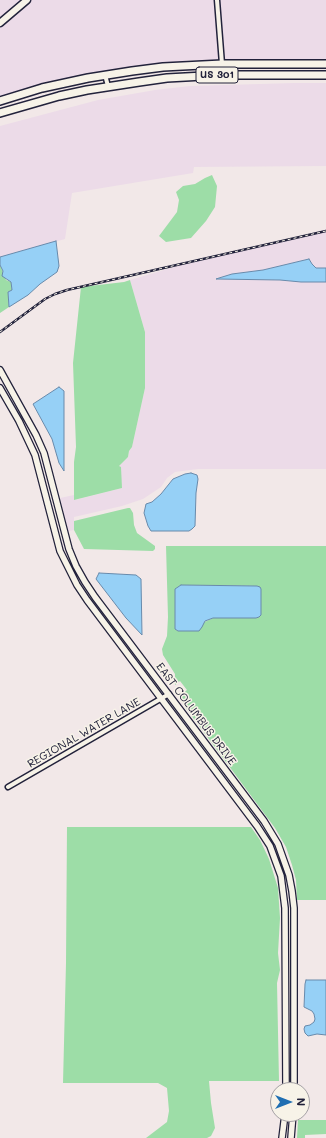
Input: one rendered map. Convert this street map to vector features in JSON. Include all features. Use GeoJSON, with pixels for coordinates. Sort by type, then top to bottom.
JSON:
{"type":"FeatureCollection","features":[{"type":"Feature","properties":{"kind":"main road"},"geometry":{"type":"LineString","coordinates":[[0,23],[27,0]]}},
{"type":"Feature","properties":{"kind":"main road","name":"US 301"},"geometry":{"type":"LineString","coordinates":[[0,101],[42,88],[105,75],[163,67],[222,64],[326,64]]}},
{"type":"Feature","properties":{"kind":"main road","name":"US 301"},"geometry":{"type":"LineString","coordinates":[[0,113],[59,96],[108,86],[139,82],[222,75],[326,75]]}},
{"type":"Feature","properties":{"kind":"street"},"geometry":{"type":"LineString","coordinates":[[217,0],[222,64]]}},
{"type":"Feature","properties":{"kind":"street"},"geometry":{"type":"LineString","coordinates":[[105,75],[108,86]]}},
{"type":"Feature","properties":{"kind":"street","name":"EAST COLUMBUS DRIVE"},"geometry":{"type":"LineString","coordinates":[[0,370],[36,435],[48,467],[69,548],[76,566],[85,582],[264,821],[278,844],[285,860],[294,908],[294,1082]]}},
{"type":"Feature","properties":{"kind":"street","name":"EAST COLUMBUS DRIVE"},"geometry":{"type":"LineString","coordinates":[[0,388],[28,438],[35,455],[60,550],[77,585],[257,826],[270,846],[281,876],[285,908],[286,1082]]}},
{"type":"Feature","properties":{"kind":"street"},"geometry":{"type":"LineString","coordinates":[[51,518],[60,515]]}},
{"type":"Feature","properties":{"kind":"street","name":"REGIONAL WATER LANE"},"geometry":{"type":"LineString","coordinates":[[8,787],[169,694]]}},
{"type":"Feature","properties":{"kind":"street"},"geometry":{"type":"LineString","coordinates":[[282,1138],[284,1122]]}},
{"type":"Feature","properties":{"kind":"street"},"geometry":{"type":"LineString","coordinates":[[290,1138],[292,1122]]}},
{"type":"Feature","properties":{"kind":"shaded area"},"geometry":{"type":"Polygon","coordinates":[[[0,0],[24,0],[0,21],[0,0]]]}},
{"type":"Feature","properties":{"kind":"shaded area"},"geometry":{"type":"Polygon","coordinates":[[[31,0],[215,0],[219,60],[190,60],[112,71],[0,99],[0,26],[31,0]]]}},
{"type":"Feature","properties":{"kind":"shaded area"},"geometry":{"type":"Polygon","coordinates":[[[219,0],[326,0],[326,59],[224,60],[219,0]]]}},
{"type":"Feature","properties":{"kind":"shaded area"},"geometry":{"type":"Polygon","coordinates":[[[326,83],[326,166],[194,167],[193,173],[72,193],[65,239],[0,257],[0,126],[98,100],[155,90],[190,86],[326,83]]]}},
{"type":"Feature","properties":{"kind":"shaded area"},"geometry":{"type":"Polygon","coordinates":[[[326,229],[326,268],[316,268],[312,265],[309,259],[263,270],[232,274],[217,279],[326,282],[326,469],[198,469],[175,472],[167,478],[161,487],[143,499],[122,506],[74,517],[74,530],[68,531],[60,498],[74,495],[75,500],[122,488],[119,466],[128,457],[129,451],[132,447],[145,388],[145,332],[130,280],[174,267],[316,233],[326,229]]]}},
{"type":"Feature","properties":{"kind":"green space"},"geometry":{"type":"Polygon","coordinates":[[[212,175],[217,186],[215,207],[206,221],[191,238],[166,242],[159,236],[177,212],[179,200],[176,192],[183,186],[195,184],[212,175]]]}},
{"type":"Feature","properties":{"kind":"green space"},"geometry":{"type":"Polygon","coordinates":[[[0,265],[6,280],[11,282],[12,290],[8,292],[9,307],[0,313],[0,265]]]}},
{"type":"Feature","properties":{"kind":"green space"},"geometry":{"type":"Polygon","coordinates":[[[130,280],[145,332],[145,388],[132,447],[129,451],[128,457],[119,466],[121,467],[122,488],[74,500],[74,462],[76,447],[73,363],[81,287],[130,280]]]}},
{"type":"Feature","properties":{"kind":"green space"},"geometry":{"type":"Polygon","coordinates":[[[130,508],[133,513],[134,525],[137,533],[155,546],[153,551],[84,549],[74,530],[74,521],[130,508]]]}},
{"type":"Feature","properties":{"kind":"green space"},"geometry":{"type":"Polygon","coordinates":[[[166,546],[326,546],[326,900],[297,900],[296,880],[292,865],[286,847],[275,828],[185,707],[180,695],[187,690],[180,681],[175,685],[175,674],[163,655],[162,649],[167,636],[168,617],[166,546]],[[181,585],[175,590],[175,629],[178,631],[186,631],[213,618],[259,617],[261,615],[261,589],[257,586],[181,585]]]}},
{"type":"Feature","properties":{"kind":"green space"},"geometry":{"type":"Polygon","coordinates":[[[67,827],[251,827],[260,840],[269,859],[278,888],[280,918],[278,953],[280,970],[277,983],[279,1081],[209,1081],[215,1128],[211,1136],[207,1138],[146,1138],[167,1122],[169,1111],[167,1088],[158,1083],[63,1083],[67,827]]]}},
{"type":"Feature","properties":{"kind":"green space"},"geometry":{"type":"Polygon","coordinates":[[[326,1120],[326,1134],[305,1135],[305,1138],[297,1138],[298,1122],[326,1120]]]}},
{"type":"Feature","properties":{"kind":"water"},"geometry":{"type":"Polygon","coordinates":[[[56,241],[59,266],[57,272],[28,295],[9,307],[8,292],[12,290],[11,282],[2,276],[3,271],[0,265],[0,257],[56,241]]]}},
{"type":"Feature","properties":{"kind":"water"},"geometry":{"type":"Polygon","coordinates":[[[309,259],[316,268],[326,268],[326,282],[216,279],[232,274],[263,270],[309,259]]]}},
{"type":"Feature","properties":{"kind":"water"},"geometry":{"type":"Polygon","coordinates":[[[59,387],[64,391],[64,471],[59,463],[52,439],[33,404],[59,387]]]}},
{"type":"Feature","properties":{"kind":"water"},"geometry":{"type":"Polygon","coordinates":[[[191,473],[197,475],[198,479],[195,526],[189,531],[151,531],[144,513],[146,504],[152,502],[161,494],[173,479],[191,473]]]}},
{"type":"Feature","properties":{"kind":"water"},"geometry":{"type":"Polygon","coordinates":[[[99,573],[136,575],[141,579],[142,635],[126,618],[96,579],[99,573]]]}},
{"type":"Feature","properties":{"kind":"water"},"geometry":{"type":"Polygon","coordinates":[[[181,585],[260,587],[261,615],[256,618],[213,618],[205,621],[199,631],[178,631],[175,629],[175,589],[181,585]]]}},
{"type":"Feature","properties":{"kind":"water"},"geometry":{"type":"Polygon","coordinates":[[[306,980],[326,980],[326,1035],[317,1034],[308,1036],[305,1033],[305,1026],[310,1025],[315,1019],[312,1011],[304,1007],[306,980]]]}},
{"type":"Feature","properties":{"kind":"railway"},"geometry":{"type":"LineString","coordinates":[[0,332],[45,299],[67,290],[326,231]]}}]}
